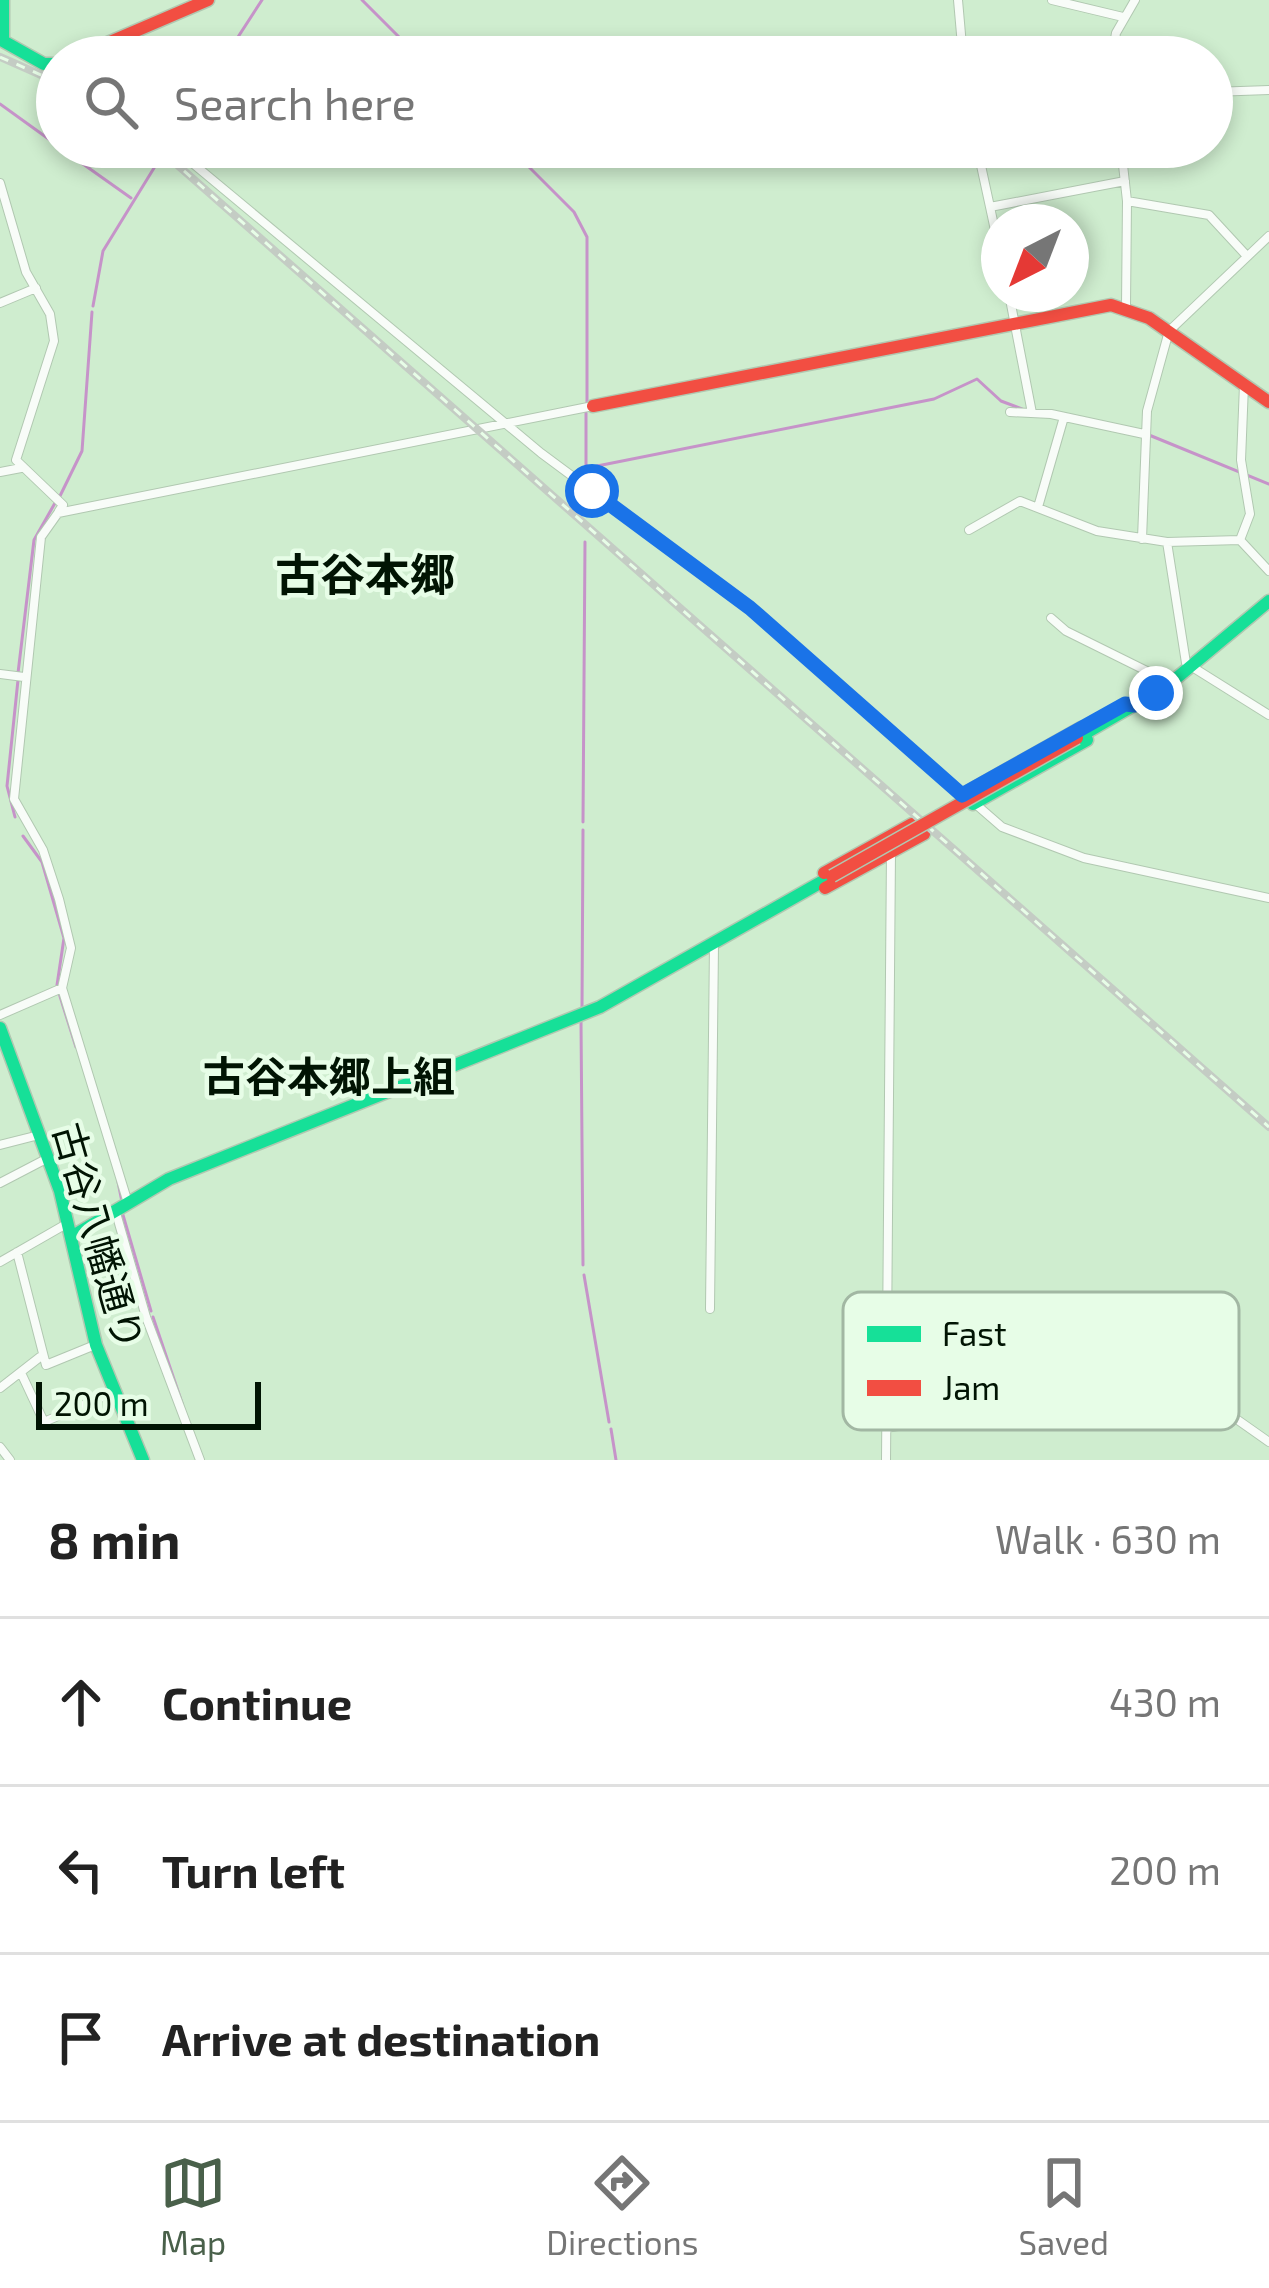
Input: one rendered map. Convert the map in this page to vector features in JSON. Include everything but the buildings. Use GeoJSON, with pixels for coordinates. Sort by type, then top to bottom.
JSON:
{"type":"FeatureCollection","features":[{"type":"Feature","properties":{"kind":"street"},"geometry":{"type":"LineString","coordinates":[[3,0],[1,40],[36,57]]}},
{"type":"Feature","properties":{"kind":"street"},"geometry":{"type":"LineString","coordinates":[[124,36],[208,0]]}},
{"type":"Feature","properties":{"kind":"street"},"geometry":{"type":"LineString","coordinates":[[958,0],[961,36]]}},
{"type":"Feature","properties":{"kind":"street"},"geometry":{"type":"LineString","coordinates":[[1052,0],[1123,17]]}},
{"type":"Feature","properties":{"kind":"street"},"geometry":{"type":"LineString","coordinates":[[1118,36],[1135,0]]}},
{"type":"Feature","properties":{"kind":"street"},"geometry":{"type":"LineString","coordinates":[[1233,92],[1269,91]]}},
{"type":"Feature","properties":{"kind":"street"},"geometry":{"type":"LineString","coordinates":[[197,168],[292,252],[750,608],[968,800],[1029,841],[1269,898]]}},
{"type":"Feature","properties":{"kind":"street"},"geometry":{"type":"LineString","coordinates":[[981,168],[989,204]]}},
{"type":"Feature","properties":{"kind":"street"},"geometry":{"type":"LineString","coordinates":[[1123,168],[1126,308]]}},
{"type":"Feature","properties":{"kind":"street"},"geometry":{"type":"LineString","coordinates":[[1006,204],[1125,181]]}},
{"type":"Feature","properties":{"kind":"street"},"geometry":{"type":"LineString","coordinates":[[0,183],[36,289],[50,314],[54,341],[16,460],[63,505],[41,537],[14,799],[43,850],[68,932],[70,948],[62,988],[146,1317],[200,1460]]}},
{"type":"Feature","properties":{"kind":"street"},"geometry":{"type":"LineString","coordinates":[[1127,201],[1209,215],[1245,254]]}},
{"type":"Feature","properties":{"kind":"street"},"geometry":{"type":"LineString","coordinates":[[1142,539],[1144,434],[1169,332],[1245,254],[1269,236]]}},
{"type":"Feature","properties":{"kind":"street"},"geometry":{"type":"LineString","coordinates":[[0,303],[36,289]]}},
{"type":"Feature","properties":{"kind":"street"},"geometry":{"type":"LineString","coordinates":[[58,513],[1093,306],[1126,308],[1269,402]]}},
{"type":"Feature","properties":{"kind":"street"},"geometry":{"type":"LineString","coordinates":[[1013,312],[1032,413]]}},
{"type":"Feature","properties":{"kind":"street"},"geometry":{"type":"LineString","coordinates":[[1240,540],[1250,514],[1241,460],[1244,385]]}},
{"type":"Feature","properties":{"kind":"street"},"geometry":{"type":"LineString","coordinates":[[1010,412],[1064,417],[1144,434]]}},
{"type":"Feature","properties":{"kind":"street"},"geometry":{"type":"LineString","coordinates":[[1038,508],[1064,417]]}},
{"type":"Feature","properties":{"kind":"street"},"geometry":{"type":"LineString","coordinates":[[0,472],[21,468]]}},
{"type":"Feature","properties":{"kind":"street"},"geometry":{"type":"LineString","coordinates":[[969,530],[1020,501],[1097,531],[1142,539],[1240,540],[1269,571]]}},
{"type":"Feature","properties":{"kind":"street"},"geometry":{"type":"LineString","coordinates":[[1167,542],[1189,669]]}},
{"type":"Feature","properties":{"kind":"street"},"geometry":{"type":"LineString","coordinates":[[0,1262],[122,1209],[169,1179],[600,1007],[1135,705],[1171,683],[1269,601]]}},
{"type":"Feature","properties":{"kind":"street"},"geometry":{"type":"LineString","coordinates":[[1052,618],[1066,631],[1171,683]]}},
{"type":"Feature","properties":{"kind":"street"},"geometry":{"type":"LineString","coordinates":[[1189,669],[1269,715]]}},
{"type":"Feature","properties":{"kind":"street"},"geometry":{"type":"LineString","coordinates":[[0,674],[24,676]]}},
{"type":"Feature","properties":{"kind":"street"},"geometry":{"type":"LineString","coordinates":[[968,800],[1131,715],[1135,705]]}},
{"type":"Feature","properties":{"kind":"street"},"geometry":{"type":"LineString","coordinates":[[776,909],[780,898],[912,824]]}},
{"type":"Feature","properties":{"kind":"street"},"geometry":{"type":"LineString","coordinates":[[776,909],[787,909],[924,834]]}},
{"type":"Feature","properties":{"kind":"street"},"geometry":{"type":"LineString","coordinates":[[887,1292],[891,851]]}},
{"type":"Feature","properties":{"kind":"street"},"geometry":{"type":"LineString","coordinates":[[710,1309],[714,943]]}},
{"type":"Feature","properties":{"kind":"street"},"geometry":{"type":"LineString","coordinates":[[0,1016],[62,988]]}},
{"type":"Feature","properties":{"kind":"street","name":"古谷八幡通り"},"geometry":{"type":"LineString","coordinates":[[0,1029],[71,1229],[96,1345],[143,1460]]}},
{"type":"Feature","properties":{"kind":"street"},"geometry":{"type":"LineString","coordinates":[[0,1145],[41,1135]]}},
{"type":"Feature","properties":{"kind":"street"},"geometry":{"type":"LineString","coordinates":[[0,1183],[49,1157]]}},
{"type":"Feature","properties":{"kind":"street"},"geometry":{"type":"LineString","coordinates":[[17,1252],[40,1357],[46,1365],[96,1345]]}},
{"type":"Feature","properties":{"kind":"street"},"geometry":{"type":"LineString","coordinates":[[0,1388],[40,1357]]}},
{"type":"Feature","properties":{"kind":"street"},"geometry":{"type":"LineString","coordinates":[[22,1375],[44,1421],[115,1391]]}},
{"type":"Feature","properties":{"kind":"street"},"geometry":{"type":"LineString","coordinates":[[1239,1421],[1269,1442]]}},
{"type":"Feature","properties":{"kind":"street"},"geometry":{"type":"LineString","coordinates":[[0,1447],[10,1460]]}},
{"type":"Feature","properties":{"kind":"waterway"},"geometry":{"type":"LineString","coordinates":[[239,36],[262,0]]}},
{"type":"Feature","properties":{"kind":"waterway"},"geometry":{"type":"LineString","coordinates":[[362,0],[398,36]]}},
{"type":"Feature","properties":{"kind":"waterway"},"geometry":{"type":"LineString","coordinates":[[0,104],[36,130]]}},
{"type":"Feature","properties":{"kind":"waterway"},"geometry":{"type":"LineString","coordinates":[[89,168],[131,198]]}},
{"type":"Feature","properties":{"kind":"waterway"},"geometry":{"type":"LineString","coordinates":[[93,306],[103,251],[154,168]]}},
{"type":"Feature","properties":{"kind":"waterway"},"geometry":{"type":"LineString","coordinates":[[530,168],[574,212],[587,237],[587,403]]}},
{"type":"Feature","properties":{"kind":"waterway"},"geometry":{"type":"LineString","coordinates":[[59,498],[82,451],[92,312]]}},
{"type":"Feature","properties":{"kind":"waterway"},"geometry":{"type":"LineString","coordinates":[[587,468],[934,399],[977,379],[1001,401],[1022,409]]}},
{"type":"Feature","properties":{"kind":"waterway"},"geometry":{"type":"LineString","coordinates":[[586,413],[586,481]]}},
{"type":"Feature","properties":{"kind":"waterway"},"geometry":{"type":"LineString","coordinates":[[1149,435],[1269,484]]}},
{"type":"Feature","properties":{"kind":"waterway"},"geometry":{"type":"LineString","coordinates":[[18,673],[34,540],[55,503]]}},
{"type":"Feature","properties":{"kind":"waterway"},"geometry":{"type":"LineString","coordinates":[[583,822],[585,542]]}},
{"type":"Feature","properties":{"kind":"waterway"},"geometry":{"type":"LineString","coordinates":[[15,817],[7,786],[18,680]]}},
{"type":"Feature","properties":{"kind":"waterway"},"geometry":{"type":"LineString","coordinates":[[582,1008],[583,830]]}},
{"type":"Feature","properties":{"kind":"waterway"},"geometry":{"type":"LineString","coordinates":[[23,836],[42,862],[64,938],[57,985]]}},
{"type":"Feature","properties":{"kind":"waterway"},"geometry":{"type":"LineString","coordinates":[[59,993],[76,1047]]}},
{"type":"Feature","properties":{"kind":"waterway"},"geometry":{"type":"LineString","coordinates":[[581,1021],[583,1265]]}},
{"type":"Feature","properties":{"kind":"waterway"},"geometry":{"type":"LineString","coordinates":[[118,1182],[122,1202]]}},
{"type":"Feature","properties":{"kind":"waterway"},"geometry":{"type":"LineString","coordinates":[[123,1215],[151,1311]]}},
{"type":"Feature","properties":{"kind":"waterway"},"geometry":{"type":"LineString","coordinates":[[584,1275],[609,1422]]}},
{"type":"Feature","properties":{"kind":"waterway"},"geometry":{"type":"LineString","coordinates":[[153,1317],[182,1403]]}},
{"type":"Feature","properties":{"kind":"waterway"},"geometry":{"type":"LineString","coordinates":[[611,1429],[616,1460]]}},
{"type":"Feature","properties":{"kind":"railway"},"geometry":{"type":"LineString","coordinates":[[0,57],[36,73]]}},
{"type":"Feature","properties":{"kind":"railway"},"geometry":{"type":"LineString","coordinates":[[181,168],[1269,1127]]}},
{"type":"Feature","properties":{"kind":"traffic: fast"},"geometry":{"type":"LineString","coordinates":[[3,0],[3,41],[36,60]]}},
{"type":"Feature","properties":{"kind":"traffic: fast"},"geometry":{"type":"LineString","coordinates":[[1077,738],[1167,686],[1269,601]]}},
{"type":"Feature","properties":{"kind":"traffic: fast"},"geometry":{"type":"LineString","coordinates":[[962,795],[1081,728]]}},
{"type":"Feature","properties":{"kind":"traffic: fast"},"geometry":{"type":"LineString","coordinates":[[973,804],[1087,740]]}},
{"type":"Feature","properties":{"kind":"traffic: fast"},"geometry":{"type":"LineString","coordinates":[[73,1236],[169,1179],[600,1007],[832,876]]}},
{"type":"Feature","properties":{"kind":"traffic: fast"},"geometry":{"type":"LineString","coordinates":[[0,1028],[60,1191],[96,1345],[143,1460]]}},
{"type":"Feature","properties":{"kind":"traffic: jam"},"geometry":{"type":"LineString","coordinates":[[124,36],[208,0]]}},
{"type":"Feature","properties":{"kind":"traffic: jam"},"geometry":{"type":"LineString","coordinates":[[593,406],[1111,305],[1149,318],[1269,402]]}},
{"type":"Feature","properties":{"kind":"traffic: jam"},"geometry":{"type":"LineString","coordinates":[[832,876],[1077,738]]}},
{"type":"Feature","properties":{"kind":"traffic: jam"},"geometry":{"type":"LineString","coordinates":[[824,873],[912,824]]}},
{"type":"Feature","properties":{"kind":"traffic: jam"},"geometry":{"type":"LineString","coordinates":[[825,888],[924,834]]}},
{"type":"Feature","properties":{"kind":"district","name":"古谷本郷"},"geometry":{"type":"Point","coordinates":[365,573]}},
{"type":"Feature","properties":{"kind":"district","name":"古谷本郷上組"},"geometry":{"type":"Point","coordinates":[329,1075]}},
{"type":"Feature","properties":{"kind":"route"},"geometry":{"type":"LineString","coordinates":[[592,491],[750,608],[962,795],[1125,704],[1135,705],[1156,693]]}}]}
